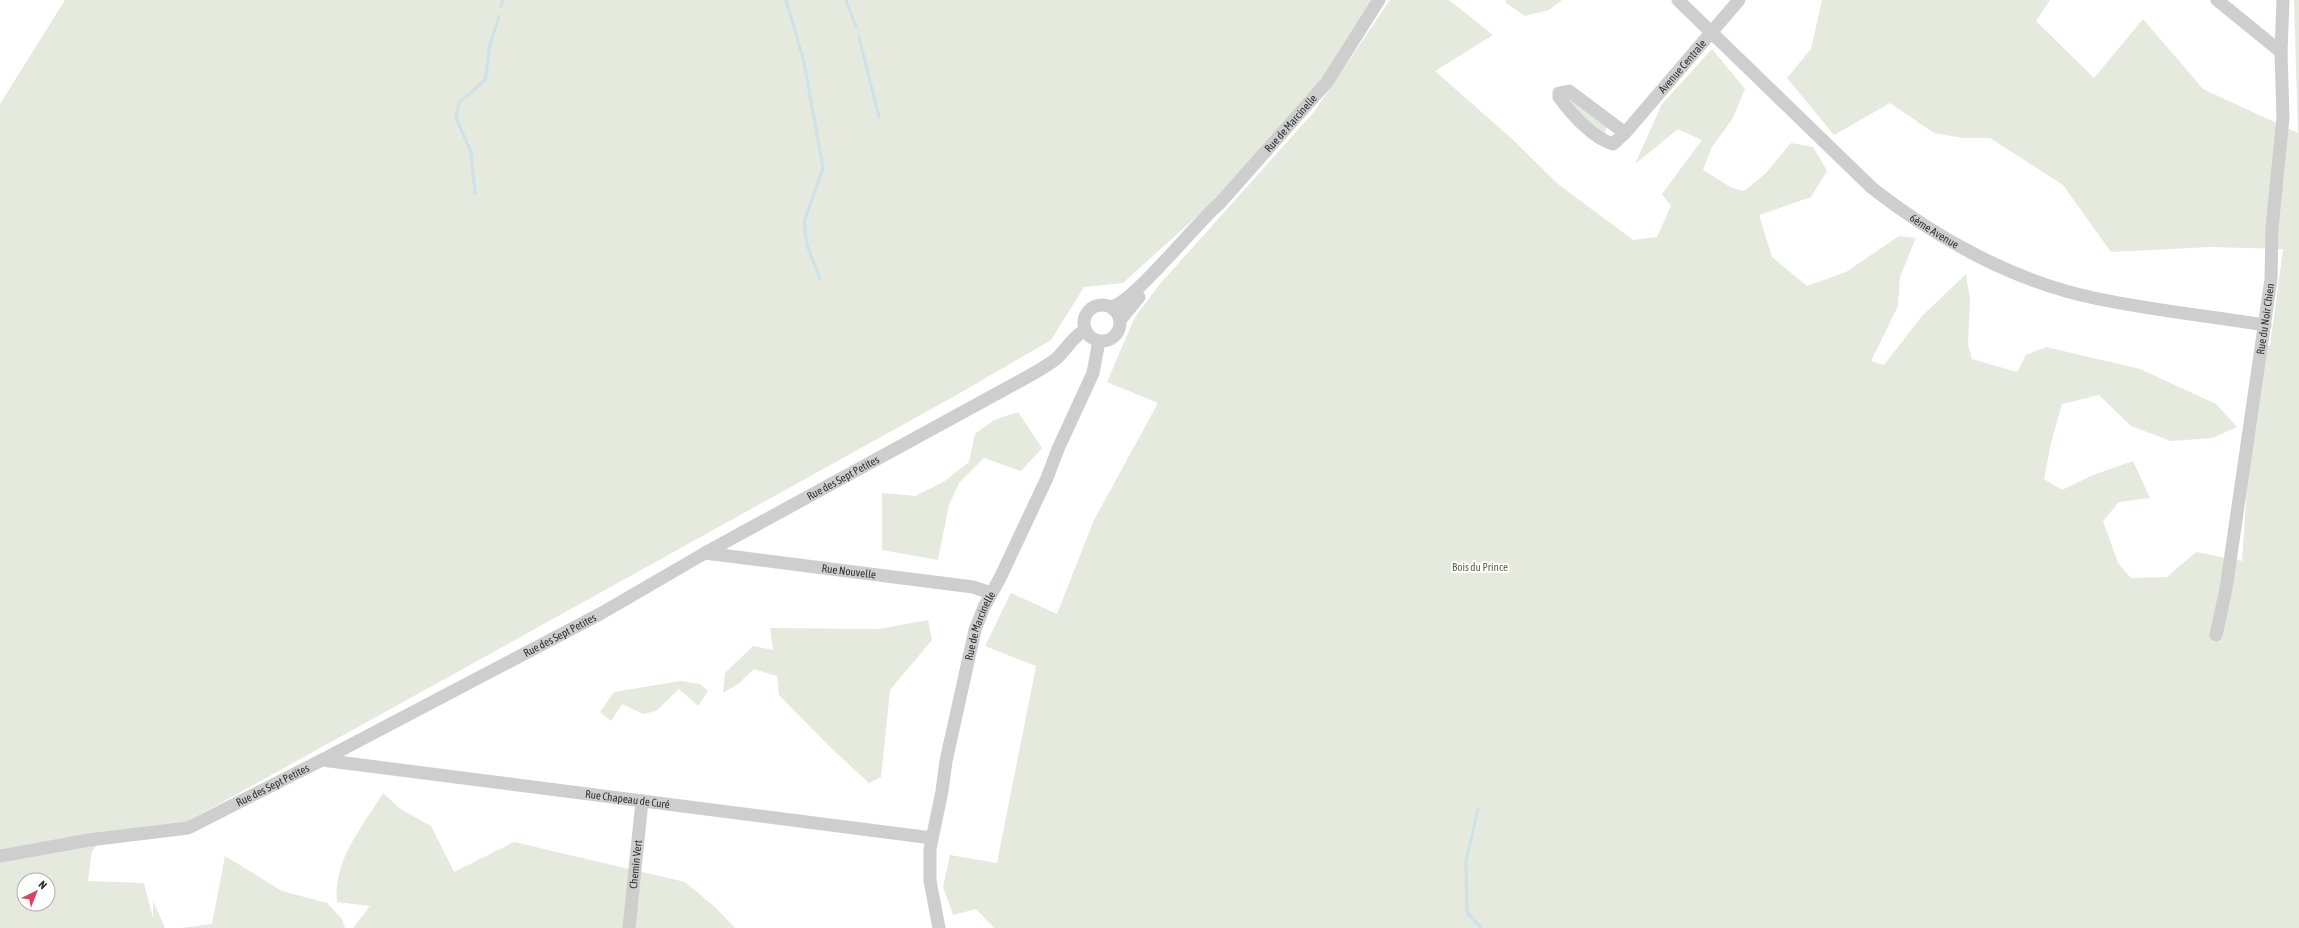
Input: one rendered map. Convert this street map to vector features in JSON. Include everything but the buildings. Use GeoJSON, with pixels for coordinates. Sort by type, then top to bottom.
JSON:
{"type":"FeatureCollection","features":[{"type":"Feature","properties":{"kind":"street","name":"Rue de Marcinelle"},"geometry":{"type":"LineString","coordinates":[[1085,330],[1084,321],[1089,311],[1099,305],[1111,307],[1123,301],[1140,286],[1205,216],[1220,203],[1327,82],[1356,40],[1379,0]]}},
{"type":"Feature","properties":{"kind":"street","name":"6ème Avenue"},"geometry":{"type":"LineString","coordinates":[[1678,0],[1872,188],[1901,211],[1952,243],[2040,281],[2093,298],[2265,325]]}},
{"type":"Feature","properties":{"kind":"street","name":"Avenue Centrale"},"geometry":{"type":"LineString","coordinates":[[1625,133],[1569,91],[1559,93],[1559,97],[1564,104],[1602,140],[1614,144],[1625,133],[1739,0]]}},
{"type":"Feature","properties":{"kind":"street"},"geometry":{"type":"LineString","coordinates":[[2217,0],[2281,52]]}},
{"type":"Feature","properties":{"kind":"street","name":"Rue du Noir Chien"},"geometry":{"type":"LineString","coordinates":[[2216,635],[2226,589],[2272,279],[2272,228],[2283,117],[2281,52],[2283,0]]}},
{"type":"Feature","properties":{"kind":"street","name":"Rue de Marcinelle"},"geometry":{"type":"LineString","coordinates":[[939,928],[930,881],[929,860],[942,791],[946,760],[979,617],[1044,485],[1058,449],[1093,373],[1099,341],[1110,340],[1119,332],[1120,320],[1129,306],[1209,220],[1220,203]]}},
{"type":"Feature","properties":{"kind":"street"},"geometry":{"type":"LineString","coordinates":[[1111,307],[1115,310],[1120,320]]}},
{"type":"Feature","properties":{"kind":"street"},"geometry":{"type":"LineString","coordinates":[[1085,330],[1093,339],[1099,341]]}},
{"type":"Feature","properties":{"kind":"street","name":"Rue des Sept Petites"},"geometry":{"type":"LineString","coordinates":[[0,856],[89,840],[188,828],[322,760],[600,614],[705,553],[1018,382],[1048,365],[1064,351],[1074,338],[1085,330]]}},
{"type":"Feature","properties":{"kind":"street","name":"Rue Nouvelle"},"geometry":{"type":"LineString","coordinates":[[705,553],[974,587],[991,594]]}},
{"type":"Feature","properties":{"kind":"street","name":"Rue Chapeau de Curé"},"geometry":{"type":"LineString","coordinates":[[322,760],[932,838]]}},
{"type":"Feature","properties":{"kind":"street","name":"Chemin Vert"},"geometry":{"type":"LineString","coordinates":[[629,928],[642,800]]}},
{"type":"Feature","properties":{"kind":"green space"},"geometry":{"type":"Polygon","coordinates":[[[65,0],[1372,0],[1335,63],[1217,198],[1123,283],[1084,287],[1051,340],[953,397],[183,824],[105,835],[92,851],[88,881],[144,883],[153,918],[153,900],[165,928],[0,928],[0,104],[65,0]]]}},
{"type":"Feature","properties":{"kind":"green space","name":"Bois du Prince"},"geometry":{"type":"Polygon","coordinates":[[[1390,0],[1449,0],[1493,35],[1435,71],[1511,138],[1558,184],[1633,240],[1657,237],[1671,206],[1662,194],[1702,140],[1678,129],[1635,164],[1662,104],[1712,49],[1745,89],[1733,118],[1712,147],[1703,170],[1732,188],[1744,191],[1766,173],[1791,143],[1813,147],[1827,171],[1811,197],[1759,215],[1772,257],[1807,286],[1846,272],[1899,236],[1916,238],[1900,277],[1898,306],[1871,361],[1884,365],[1922,316],[1966,274],[1970,300],[1968,344],[1972,359],[2017,372],[2026,355],[2046,347],[2140,369],[2216,404],[2237,427],[2213,438],[2171,441],[2131,426],[2099,395],[2062,404],[2051,443],[2044,479],[2062,490],[2093,475],[2133,461],[2150,498],[2119,502],[2103,521],[2118,563],[2131,578],[2167,577],[2196,552],[2242,561],[2257,346],[2270,346],[2283,249],[2211,247],[2111,252],[2063,185],[1990,138],[1963,138],[1934,133],[1890,103],[1834,135],[1787,78],[1811,49],[1822,0],[2050,0],[2036,21],[2094,78],[2143,19],[2203,89],[2298,133],[2294,0],[2299,0],[2299,928],[994,928],[976,909],[953,915],[943,887],[950,855],[997,863],[1036,666],[985,646],[1011,593],[1057,614],[1094,520],[1158,403],[1107,382],[1135,317],[1160,284],[1313,113],[1390,0]]]}},
{"type":"Feature","properties":{"kind":"green space"},"geometry":{"type":"Polygon","coordinates":[[[1505,0],[1562,0],[1549,10],[1525,16],[1506,3],[1505,0]]]}},
{"type":"Feature","properties":{"kind":"green space"},"geometry":{"type":"Polygon","coordinates":[[[1568,98],[1607,126],[1605,133],[1599,133],[1568,101],[1568,98]]]}},
{"type":"Feature","properties":{"kind":"green space"},"geometry":{"type":"Polygon","coordinates":[[[1018,412],[1042,448],[1021,471],[984,458],[959,483],[949,505],[938,560],[882,550],[882,493],[915,496],[945,481],[969,462],[975,434],[994,420],[1018,412]]]}},
{"type":"Feature","properties":{"kind":"green space"},"geometry":{"type":"Polygon","coordinates":[[[928,620],[932,640],[890,690],[881,777],[869,783],[830,747],[779,695],[777,676],[754,669],[738,684],[723,693],[725,673],[753,646],[773,650],[770,628],[879,629],[928,620]]]}},
{"type":"Feature","properties":{"kind":"green space"},"geometry":{"type":"Polygon","coordinates":[[[680,681],[700,684],[708,691],[698,706],[679,689],[656,711],[643,714],[622,704],[611,721],[600,712],[614,692],[680,681]]]}},
{"type":"Feature","properties":{"kind":"green space"},"geometry":{"type":"Polygon","coordinates":[[[383,793],[399,808],[431,826],[454,872],[514,842],[685,882],[717,909],[735,928],[353,928],[370,906],[337,902],[337,887],[340,872],[344,858],[358,832],[383,793]]]}},
{"type":"Feature","properties":{"kind":"green space"},"geometry":{"type":"Polygon","coordinates":[[[225,856],[282,891],[327,903],[342,919],[345,928],[180,928],[212,924],[225,856]]]}},
{"type":"Feature","properties":{"kind":"waterway"},"geometry":{"type":"LineString","coordinates":[[501,6],[503,0]]}},
{"type":"Feature","properties":{"kind":"waterway"},"geometry":{"type":"LineString","coordinates":[[786,0],[804,62],[823,168],[804,222],[807,245],[820,279]]}},
{"type":"Feature","properties":{"kind":"waterway"},"geometry":{"type":"LineString","coordinates":[[846,0],[856,27]]}},
{"type":"Feature","properties":{"kind":"waterway"},"geometry":{"type":"LineString","coordinates":[[475,193],[471,152],[456,118],[459,103],[485,80],[490,45],[499,16]]}},
{"type":"Feature","properties":{"kind":"waterway"},"geometry":{"type":"LineString","coordinates":[[859,37],[879,117]]}},
{"type":"Feature","properties":{"kind":"waterway"},"geometry":{"type":"LineString","coordinates":[[1478,809],[1466,861],[1467,912],[1481,928]]}}]}
